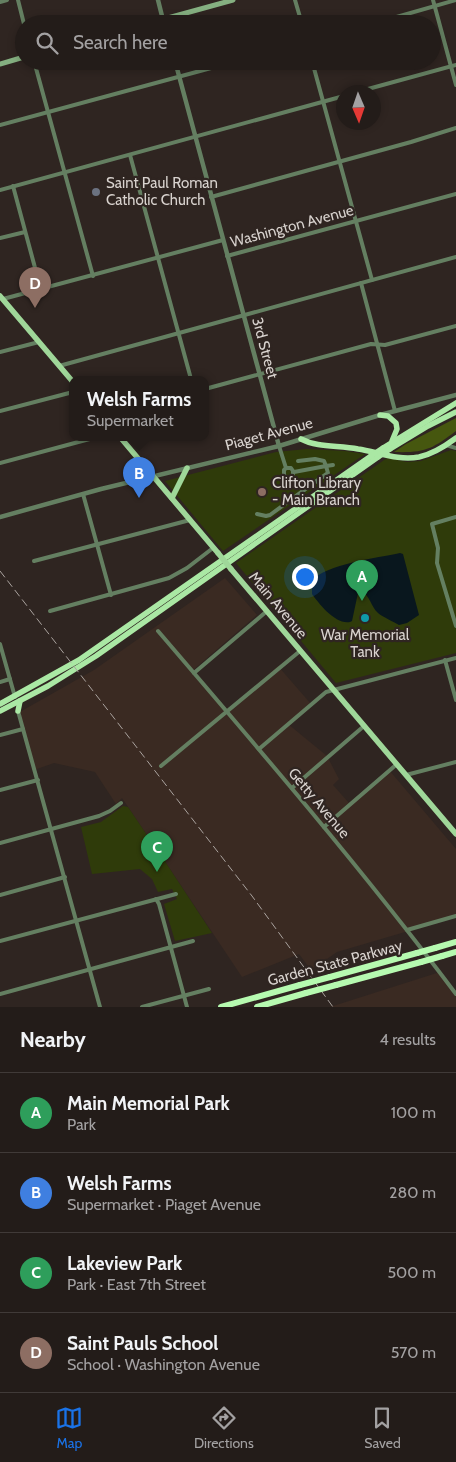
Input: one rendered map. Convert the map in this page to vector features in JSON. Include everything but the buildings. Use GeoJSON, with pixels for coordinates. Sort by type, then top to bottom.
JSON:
{"type":"FeatureCollection","features":[{"type":"Feature","properties":{"kind":"highway"},"geometry":{"type":"LineString","coordinates":[[0,711],[79,660],[371,456],[456,403]]}},
{"type":"Feature","properties":{"kind":"highway"},"geometry":{"type":"LineString","coordinates":[[0,704],[17,699],[65,676],[378,457],[428,426],[456,412]]}},
{"type":"Feature","properties":{"kind":"highway"},"geometry":{"type":"LineString","coordinates":[[380,415],[388,416],[396,423],[396,435],[392,442]]}},
{"type":"Feature","properties":{"kind":"highway"},"geometry":{"type":"LineString","coordinates":[[301,440],[308,443],[358,448],[404,458],[426,455],[446,446],[456,438]]}},
{"type":"Feature","properties":{"kind":"highway"},"geometry":{"type":"LineString","coordinates":[[17,699],[18,711]]}},
{"type":"Feature","properties":{"kind":"highway","name":"Garden State Parkway"},"geometry":{"type":"LineString","coordinates":[[221,1007],[456,942]]}},
{"type":"Feature","properties":{"kind":"highway","name":"Garden State Parkway"},"geometry":{"type":"LineString","coordinates":[[257,1007],[456,952]]}},
{"type":"Feature","properties":{"kind":"main road"},"geometry":{"type":"LineString","coordinates":[[184,15],[233,0]]}},
{"type":"Feature","properties":{"kind":"main road"},"geometry":{"type":"LineString","coordinates":[[0,64],[15,60]]}},
{"type":"Feature","properties":{"kind":"main road"},"geometry":{"type":"LineString","coordinates":[[1,298],[69,377]]}},
{"type":"Feature","properties":{"kind":"main road","name":"Main Avenue"},"geometry":{"type":"LineString","coordinates":[[123,441],[456,834]]}},
{"type":"Feature","properties":{"kind":"main road"},"geometry":{"type":"LineString","coordinates":[[172,498],[187,468]]}},
{"type":"Feature","properties":{"kind":"street"},"geometry":{"type":"LineString","coordinates":[[0,2],[7,0]]}},
{"type":"Feature","properties":{"kind":"street"},"geometry":{"type":"LineString","coordinates":[[18,0],[22,15]]}},
{"type":"Feature","properties":{"kind":"street"},"geometry":{"type":"LineString","coordinates":[[158,0],[162,15]]}},
{"type":"Feature","properties":{"kind":"street"},"geometry":{"type":"LineString","coordinates":[[295,0],[299,15]]}},
{"type":"Feature","properties":{"kind":"street"},"geometry":{"type":"LineString","coordinates":[[433,0],[437,15]]}},
{"type":"Feature","properties":{"kind":"street"},"geometry":{"type":"LineString","coordinates":[[403,15],[456,0]]}},
{"type":"Feature","properties":{"kind":"street"},"geometry":{"type":"LineString","coordinates":[[441,31],[456,85]]}},
{"type":"Feature","properties":{"kind":"street"},"geometry":{"type":"LineString","coordinates":[[441,70],[456,65]]}},
{"type":"Feature","properties":{"kind":"street"},"geometry":{"type":"LineString","coordinates":[[36,70],[93,276]]}},
{"type":"Feature","properties":{"kind":"street"},"geometry":{"type":"LineString","coordinates":[[177,70],[223,240]]}},
{"type":"Feature","properties":{"kind":"street"},"geometry":{"type":"LineString","coordinates":[[0,125],[204,70]]}},
{"type":"Feature","properties":{"kind":"street"},"geometry":{"type":"LineString","coordinates":[[314,70],[372,280]]}},
{"type":"Feature","properties":{"kind":"street"},"geometry":{"type":"LineString","coordinates":[[381,86],[440,70]]}},
{"type":"Feature","properties":{"kind":"street"},"geometry":{"type":"LineString","coordinates":[[0,190],[336,98]]}},
{"type":"Feature","properties":{"kind":"street"},"geometry":{"type":"LineString","coordinates":[[211,197],[456,128]]}},
{"type":"Feature","properties":{"kind":"street"},"geometry":{"type":"LineString","coordinates":[[130,154],[190,376]]}},
{"type":"Feature","properties":{"kind":"street"},"geometry":{"type":"LineString","coordinates":[[13,186],[40,290]]}},
{"type":"Feature","properties":{"kind":"street","name":"Washington Avenue"},"geometry":{"type":"LineString","coordinates":[[1,298],[40,290],[223,240],[227,256],[456,194]]}},
{"type":"Feature","properties":{"kind":"street"},"geometry":{"type":"LineString","coordinates":[[0,238],[25,232]]}},
{"type":"Feature","properties":{"kind":"street","name":"3rd Street"},"geometry":{"type":"LineString","coordinates":[[227,256],[279,446]]}},
{"type":"Feature","properties":{"kind":"street"},"geometry":{"type":"LineString","coordinates":[[60,366],[456,257]]}},
{"type":"Feature","properties":{"kind":"street"},"geometry":{"type":"LineString","coordinates":[[361,283],[396,411]]}},
{"type":"Feature","properties":{"kind":"street"},"geometry":{"type":"LineString","coordinates":[[209,388],[371,344],[385,345],[456,326]]}},
{"type":"Feature","properties":{"kind":"street"},"geometry":{"type":"LineString","coordinates":[[0,352],[39,342]]}},
{"type":"Feature","properties":{"kind":"street"},"geometry":{"type":"LineString","coordinates":[[0,411],[69,393]]}},
{"type":"Feature","properties":{"kind":"street","name":"Piaget Avenue"},"geometry":{"type":"LineString","coordinates":[[0,517],[153,476],[279,446],[380,415],[456,395]]}},
{"type":"Feature","properties":{"kind":"street"},"geometry":{"type":"LineString","coordinates":[[0,463],[81,441]]}},
{"type":"Feature","properties":{"kind":"street"},"geometry":{"type":"LineString","coordinates":[[279,446],[286,468],[283,474],[284,477],[287,479],[292,478],[304,490]]}},
{"type":"Feature","properties":{"kind":"street"},"geometry":{"type":"LineString","coordinates":[[446,446],[456,448]]}},
{"type":"Feature","properties":{"kind":"street"},"geometry":{"type":"LineString","coordinates":[[257,514],[270,515],[328,473],[324,462],[315,459],[298,461]]}},
{"type":"Feature","properties":{"kind":"street"},"geometry":{"type":"LineString","coordinates":[[294,472],[333,465]]}},
{"type":"Feature","properties":{"kind":"street"},"geometry":{"type":"LineString","coordinates":[[286,468],[291,468],[294,472]]}},
{"type":"Feature","properties":{"kind":"street"},"geometry":{"type":"LineString","coordinates":[[292,478],[294,472]]}},
{"type":"Feature","properties":{"kind":"street"},"geometry":{"type":"LineString","coordinates":[[83,494],[111,595]]}},
{"type":"Feature","properties":{"kind":"street"},"geometry":{"type":"LineString","coordinates":[[456,517],[432,524],[438,548],[437,563],[456,626]]}},
{"type":"Feature","properties":{"kind":"street"},"geometry":{"type":"LineString","coordinates":[[34,561],[190,520]]}},
{"type":"Feature","properties":{"kind":"street"},"geometry":{"type":"LineString","coordinates":[[50,611],[169,578],[187,568],[214,548]]}},
{"type":"Feature","properties":{"kind":"street"},"geometry":{"type":"LineString","coordinates":[[194,673],[267,611]]}},
{"type":"Feature","properties":{"kind":"street","name":"Getty Avenue"},"geometry":{"type":"LineString","coordinates":[[158,631],[292,788],[408,930],[456,994]]}},
{"type":"Feature","properties":{"kind":"street"},"geometry":{"type":"LineString","coordinates":[[0,644],[17,699]]}},
{"type":"Feature","properties":{"kind":"street"},"geometry":{"type":"LineString","coordinates":[[161,766],[300,651]]}},
{"type":"Feature","properties":{"kind":"street"},"geometry":{"type":"LineString","coordinates":[[259,750],[326,692],[456,658]]}},
{"type":"Feature","properties":{"kind":"street"},"geometry":{"type":"LineString","coordinates":[[445,660],[456,700]]}},
{"type":"Feature","properties":{"kind":"street"},"geometry":{"type":"LineString","coordinates":[[0,682],[10,679]]}},
{"type":"Feature","properties":{"kind":"street"},"geometry":{"type":"LineString","coordinates":[[18,711],[100,1007]]}},
{"type":"Feature","properties":{"kind":"street"},"geometry":{"type":"LineString","coordinates":[[292,788],[364,726]]}},
{"type":"Feature","properties":{"kind":"street"},"geometry":{"type":"LineString","coordinates":[[0,735],[23,730]]}},
{"type":"Feature","properties":{"kind":"street"},"geometry":{"type":"LineString","coordinates":[[406,775],[456,762]]}},
{"type":"Feature","properties":{"kind":"street"},"geometry":{"type":"LineString","coordinates":[[324,827],[397,764]]}},
{"type":"Feature","properties":{"kind":"street"},"geometry":{"type":"LineString","coordinates":[[0,790],[38,780]]}},
{"type":"Feature","properties":{"kind":"street"},"geometry":{"type":"LineString","coordinates":[[0,843],[101,816],[120,802]]}},
{"type":"Feature","properties":{"kind":"street"},"geometry":{"type":"LineString","coordinates":[[0,895],[65,877]]}},
{"type":"Feature","properties":{"kind":"street"},"geometry":{"type":"LineString","coordinates":[[0,941],[176,894]]}},
{"type":"Feature","properties":{"kind":"street"},"geometry":{"type":"LineString","coordinates":[[156,899],[188,1007]]}},
{"type":"Feature","properties":{"kind":"street"},"geometry":{"type":"LineString","coordinates":[[408,930],[456,916]]}},
{"type":"Feature","properties":{"kind":"street"},"geometry":{"type":"LineString","coordinates":[[0,994],[193,941]]}},
{"type":"Feature","properties":{"kind":"street"},"geometry":{"type":"LineString","coordinates":[[142,1007],[209,989]]}},
{"type":"Feature","properties":{"kind":"shaded area"},"geometry":{"type":"Polygon","coordinates":[[[403,554],[419,615],[407,623],[399,625],[380,614],[361,591],[358,593],[352,621],[350,622],[339,620],[328,613],[312,594],[312,581],[328,570],[353,562],[403,554]]]}},
{"type":"Feature","properties":{"kind":"shaded area"},"geometry":{"type":"Polygon","coordinates":[[[225,578],[257,615],[192,671],[227,710],[278,666],[311,704],[288,724],[327,756],[339,779],[333,785],[349,803],[389,770],[456,849],[456,917],[337,952],[311,970],[299,954],[242,977],[166,863],[164,852],[157,844],[151,841],[122,798],[116,804],[95,772],[54,763],[34,770],[18,713],[94,670],[225,578]]]}},
{"type":"Feature","properties":{"kind":"shaded area"},"geometry":{"type":"Polygon","coordinates":[[[440,972],[456,993],[456,1007],[330,1007],[440,972]]]}},
{"type":"Feature","properties":{"kind":"green space"},"geometry":{"type":"Polygon","coordinates":[[[456,418],[456,431],[434,446],[421,451],[394,452],[406,444],[456,418]]]}},
{"type":"Feature","properties":{"kind":"green space"},"geometry":{"type":"Polygon","coordinates":[[[307,449],[365,454],[223,551],[165,481],[276,452],[307,449]]]}},
{"type":"Feature","properties":{"kind":"green space"},"geometry":{"type":"Polygon","coordinates":[[[451,450],[456,451],[456,653],[336,683],[236,563],[387,458],[407,462],[421,461],[451,450]]]}},
{"type":"Feature","properties":{"kind":"green space"},"geometry":{"type":"Polygon","coordinates":[[[123,806],[128,807],[151,841],[160,847],[166,863],[212,933],[175,941],[164,904],[177,899],[172,889],[158,892],[152,879],[140,869],[92,874],[81,827],[101,822],[123,806]]]}},
{"type":"Feature","properties":{"kind":"railway"},"geometry":{"type":"LineString","coordinates":[[0,571],[252,896],[333,1007]]}},
{"type":"Feature","properties":{"kind":"place","name":"Saint Paul Roman Catholic Church"},"geometry":{"type":"Point","coordinates":[96,192]}},
{"type":"Feature","properties":{"kind":"place","name":"Saint Pauls School"},"geometry":{"type":"Point","coordinates":[35,308]}},
{"type":"Feature","properties":{"kind":"place","name":"Clifton Library - Main Branch"},"geometry":{"type":"Point","coordinates":[262,492]}},
{"type":"Feature","properties":{"kind":"place","name":"Welsh Farms"},"geometry":{"type":"Point","coordinates":[139,498]}},
{"type":"Feature","properties":{"kind":"place","name":"Main Memorial Park"},"geometry":{"type":"Point","coordinates":[362,601]}},
{"type":"Feature","properties":{"kind":"place","name":"War Memorial Tank"},"geometry":{"type":"Point","coordinates":[365,618]}},
{"type":"Feature","properties":{"kind":"place","name":"Lakeview Park"},"geometry":{"type":"Point","coordinates":[157,872]}}]}
